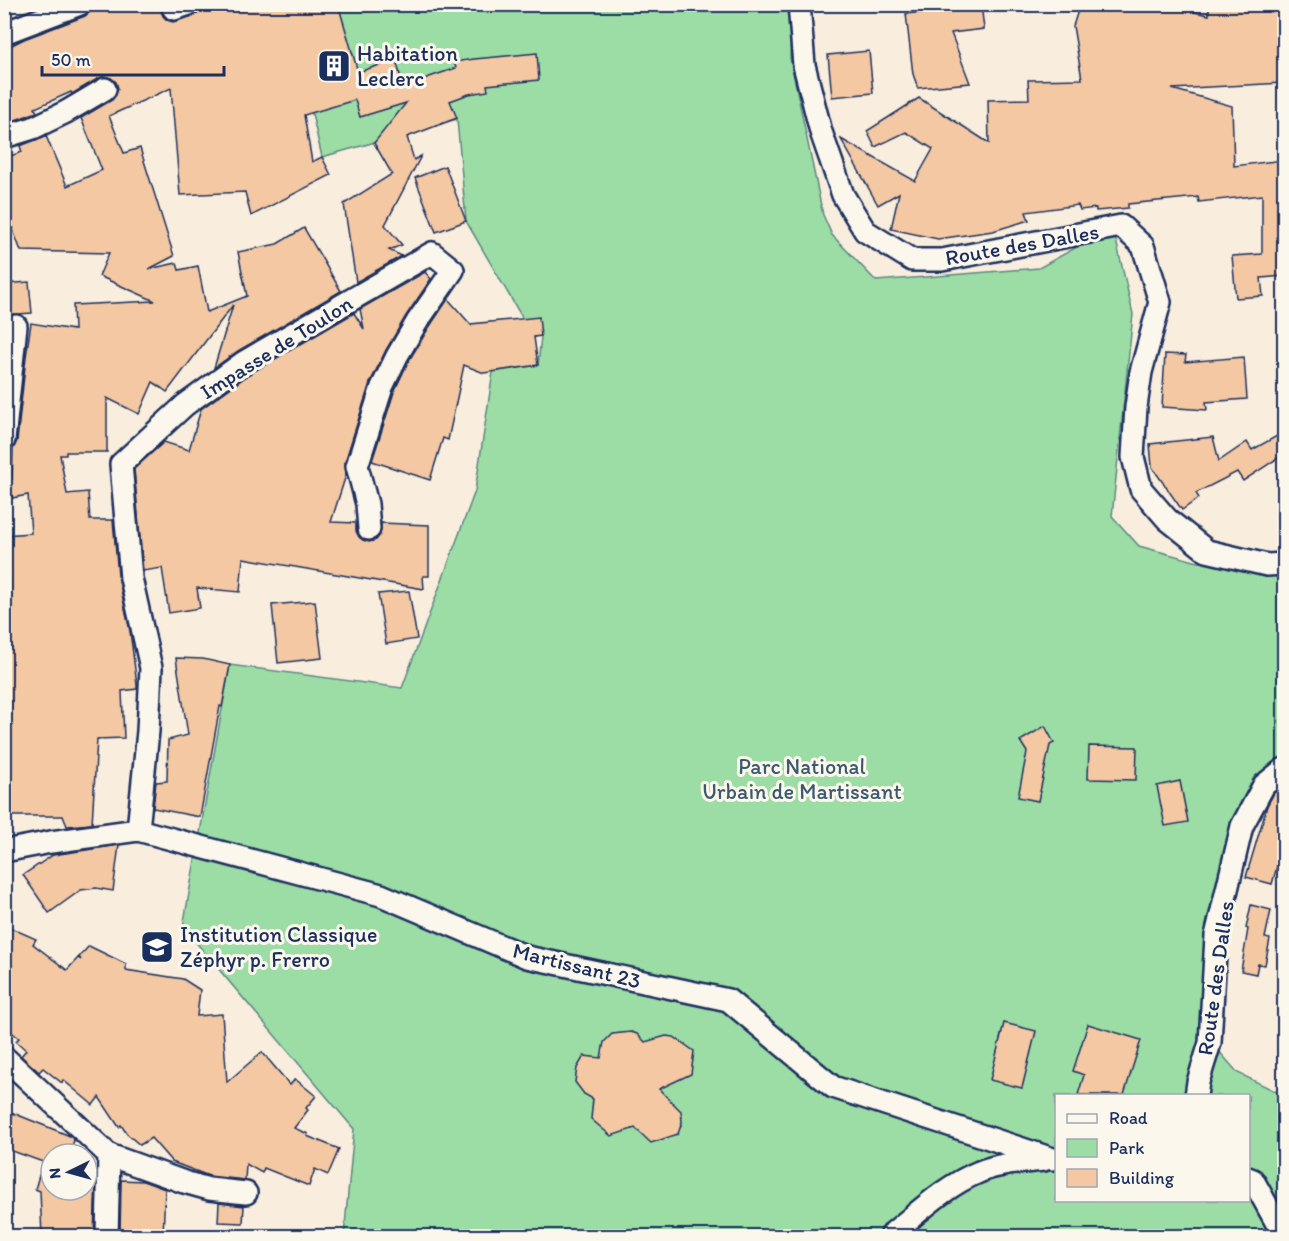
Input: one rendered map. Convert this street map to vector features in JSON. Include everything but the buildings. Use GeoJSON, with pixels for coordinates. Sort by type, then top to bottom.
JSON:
{"type":"FeatureCollection","features":[{"type":"Feature","properties":{"kind":"street"},"geometry":{"type":"LineString","coordinates":[[4,33],[80,4]]}},
{"type":"Feature","properties":{"kind":"street"},"geometry":{"type":"LineString","coordinates":[[171,4],[174,9],[189,4]]}},
{"type":"Feature","properties":{"kind":"street","name":"Route des Dalles"},"geometry":{"type":"LineString","coordinates":[[799,4],[804,65],[821,132],[843,195],[865,231],[912,260],[942,260],[1121,226],[1143,246],[1160,302],[1141,372],[1136,407],[1133,457],[1141,489],[1167,519],[1207,551],[1267,565],[1284,564]]}},
{"type":"Feature","properties":{"kind":"street"},"geometry":{"type":"LineString","coordinates":[[4,137],[33,128],[105,89]]}},
{"type":"Feature","properties":{"kind":"street","name":"Impasse de Toulon"},"geometry":{"type":"LineString","coordinates":[[138,830],[148,731],[151,668],[131,578],[121,464],[185,405],[244,362],[432,253],[453,270],[397,356],[382,387],[357,466],[367,504],[369,529]]}},
{"type":"Feature","properties":{"kind":"street"},"geometry":{"type":"LineString","coordinates":[[4,440],[15,326]]}},
{"type":"Feature","properties":{"kind":"street","name":"Route des Dalles"},"geometry":{"type":"LineString","coordinates":[[1196,1094],[1210,1043],[1215,936],[1242,826],[1264,785],[1284,769]]}},
{"type":"Feature","properties":{"kind":"street","name":"Martissant 23"},"geometry":{"type":"LineString","coordinates":[[4,851],[138,830],[381,895],[527,957],[728,1000],[833,1087],[1055,1160]]}},
{"type":"Feature","properties":{"kind":"street"},"geometry":{"type":"LineString","coordinates":[[4,1057],[109,1155],[209,1189],[246,1193]]}},
{"type":"Feature","properties":{"kind":"street"},"geometry":{"type":"LineString","coordinates":[[107,1236],[109,1155]]}},
{"type":"Feature","properties":{"kind":"street"},"geometry":{"type":"LineString","coordinates":[[891,1236],[951,1186],[980,1171],[1020,1162],[1055,1160]]}},
{"type":"Feature","properties":{"kind":"street"},"geometry":{"type":"LineString","coordinates":[[1250,1179],[1253,1180],[1282,1236]]}},
{"type":"Feature","properties":{"kind":"green space","name":"Parc National Urbain de Martissant"},"geometry":{"type":"Polygon","coordinates":[[[287,5],[792,5],[790,58],[823,215],[832,235],[876,281],[1039,268],[1113,227],[1133,314],[1112,516],[1139,546],[1198,562],[1284,557],[1284,782],[1264,783],[1216,936],[1210,1041],[1238,1073],[1277,1092],[1284,1090],[1284,1236],[344,1236],[354,1129],[183,927],[230,665],[402,688],[475,491],[493,372],[538,365],[541,336],[523,319],[466,221],[457,119],[322,157],[287,5]]]}},
{"type":"Feature","properties":{"kind":"place","name":"Habitation Leclerc"},"geometry":{"type":"Point","coordinates":[334,66]}},
{"type":"Feature","properties":{"kind":"place","name":"Institution Classique Zéphyr p. Frerro"},"geometry":{"type":"Point","coordinates":[157,947]}}]}
